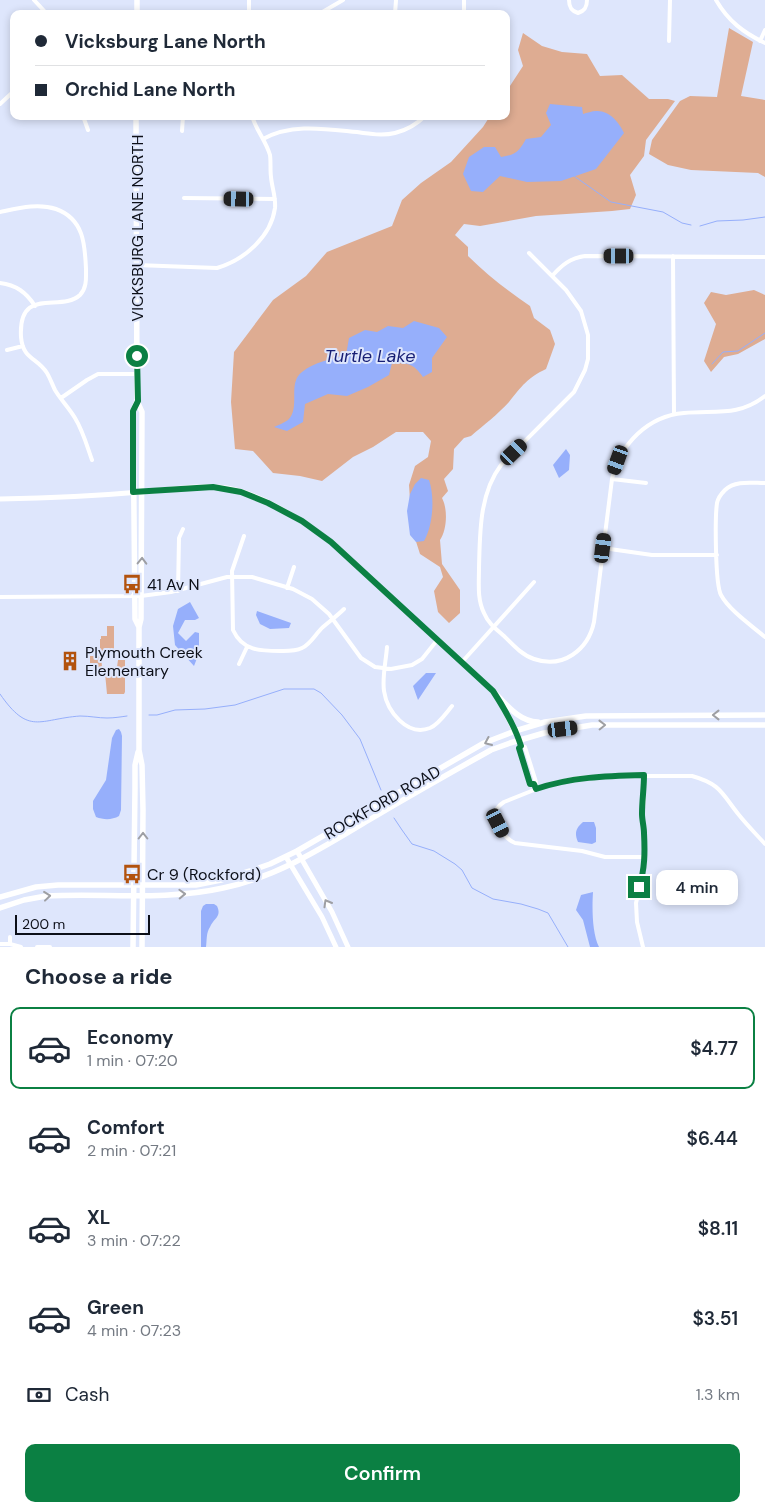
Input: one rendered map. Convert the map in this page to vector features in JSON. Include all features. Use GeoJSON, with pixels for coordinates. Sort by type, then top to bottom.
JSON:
{"type":"FeatureCollection","features":[{"type":"Feature","properties":{"kind":"main road","name":"VICKSBURG LANE NORTH"},"geometry":{"type":"LineString","coordinates":[[133,947],[139,627],[135,619],[138,596],[142,492],[142,412],[138,401],[137,374],[136,120]]}},
{"type":"Feature","properties":{"kind":"main road","name":"VICKSBURG LANE NORTH"},"geometry":{"type":"LineString","coordinates":[[138,401],[133,411],[133,492],[138,596]]}},
{"type":"Feature","properties":{"kind":"main road"},"geometry":{"type":"LineString","coordinates":[[493,691],[522,718],[533,722],[545,722]]}},
{"type":"Feature","properties":{"kind":"main road","name":"ROCKFORD ROAD"},"geometry":{"type":"LineString","coordinates":[[0,896],[36,887],[58,885],[188,885],[221,880],[250,871],[297,851],[484,743],[515,730],[545,722],[586,716],[612,715],[765,715]]}},
{"type":"Feature","properties":{"kind":"main road","name":"ROCKFORD ROAD"},"geometry":{"type":"LineString","coordinates":[[0,908],[24,900],[46,896],[188,894],[220,889],[253,880],[291,865],[491,750],[563,729],[592,725],[765,725]]}},
{"type":"Feature","properties":{"kind":"main road","name":"VICKSBURG LANE NORTH"},"geometry":{"type":"LineString","coordinates":[[138,750],[142,765],[142,947]]}},
{"type":"Feature","properties":{"kind":"street"},"geometry":{"type":"LineString","coordinates":[[34,0],[43,10]]}},
{"type":"Feature","properties":{"kind":"street"},"geometry":{"type":"LineString","coordinates":[[329,0],[332,6]]}},
{"type":"Feature","properties":{"kind":"street"},"geometry":{"type":"LineString","coordinates":[[326,10],[343,0]]}},
{"type":"Feature","properties":{"kind":"street"},"geometry":{"type":"LineString","coordinates":[[569,0],[572,10],[578,13],[586,7],[587,0]]}},
{"type":"Feature","properties":{"kind":"street"},"geometry":{"type":"LineString","coordinates":[[669,41],[670,0]]}},
{"type":"Feature","properties":{"kind":"street"},"geometry":{"type":"LineString","coordinates":[[716,0],[725,14],[737,26],[765,43]]}},
{"type":"Feature","properties":{"kind":"street"},"geometry":{"type":"LineString","coordinates":[[760,41],[765,30]]}},
{"type":"Feature","properties":{"kind":"street"},"geometry":{"type":"LineString","coordinates":[[0,104],[10,95]]}},
{"type":"Feature","properties":{"kind":"street"},"geometry":{"type":"LineString","coordinates":[[84,120],[88,130]]}},
{"type":"Feature","properties":{"kind":"street"},"geometry":{"type":"LineString","coordinates":[[182,120],[182,131]]}},
{"type":"Feature","properties":{"kind":"street"},"geometry":{"type":"LineString","coordinates":[[136,265],[217,268],[224,266],[250,250],[261,240],[272,218],[275,199],[270,155],[254,120]]}},
{"type":"Feature","properties":{"kind":"street"},"geometry":{"type":"LineString","coordinates":[[263,139],[286,130],[315,128],[386,135],[404,130],[422,120]]}},
{"type":"Feature","properties":{"kind":"street"},"geometry":{"type":"LineString","coordinates":[[184,198],[275,199]]}},
{"type":"Feature","properties":{"kind":"street"},"geometry":{"type":"LineString","coordinates":[[0,212],[31,206],[48,207],[61,211],[76,223],[84,240],[86,280],[83,291],[79,296],[69,300],[34,306],[25,314],[21,327],[23,346],[29,357],[45,370],[60,398],[78,424],[92,460]]}},
{"type":"Feature","properties":{"kind":"street"},"geometry":{"type":"LineString","coordinates":[[529,253],[574,300],[581,311],[588,335],[588,359],[585,370],[574,392],[501,465],[489,486],[484,504],[480,532],[479,591],[481,607],[493,627],[525,655],[534,659],[560,660],[583,647],[588,639],[594,622],[612,479],[618,460],[632,439],[651,423],[674,414],[691,412],[718,413],[739,410],[759,401],[765,396]]}},
{"type":"Feature","properties":{"kind":"street"},"geometry":{"type":"LineString","coordinates":[[673,256],[674,414]]}},
{"type":"Feature","properties":{"kind":"street"},"geometry":{"type":"LineString","coordinates":[[552,276],[568,261],[579,257],[765,257]]}},
{"type":"Feature","properties":{"kind":"street"},"geometry":{"type":"LineString","coordinates":[[0,283],[18,288],[30,298],[34,306]]}},
{"type":"Feature","properties":{"kind":"street"},"geometry":{"type":"LineString","coordinates":[[79,296],[83,301]]}},
{"type":"Feature","properties":{"kind":"street"},"geometry":{"type":"LineString","coordinates":[[7,350],[23,346]]}},
{"type":"Feature","properties":{"kind":"street"},"geometry":{"type":"LineString","coordinates":[[60,398],[92,376],[98,374],[137,374]]}},
{"type":"Feature","properties":{"kind":"street"},"geometry":{"type":"LineString","coordinates":[[612,479],[646,483]]}},
{"type":"Feature","properties":{"kind":"street"},"geometry":{"type":"LineString","coordinates":[[765,484],[735,484],[720,496],[717,508],[717,579],[720,594],[730,606],[765,637]]}},
{"type":"Feature","properties":{"kind":"street"},"geometry":{"type":"LineString","coordinates":[[0,500],[213,487],[241,492],[262,500],[302,521],[331,542],[493,691],[502,704],[520,743],[525,747],[536,782],[535,787]]}},
{"type":"Feature","properties":{"kind":"street"},"geometry":{"type":"LineString","coordinates":[[178,591],[179,538],[183,529]]}},
{"type":"Feature","properties":{"kind":"street"},"geometry":{"type":"LineString","coordinates":[[244,536],[231,576],[233,630],[239,640],[247,647],[267,651],[294,651],[302,648],[344,609]]}},
{"type":"Feature","properties":{"kind":"street"},"geometry":{"type":"LineString","coordinates":[[603,548],[652,555],[717,556]]}},
{"type":"Feature","properties":{"kind":"street"},"geometry":{"type":"LineString","coordinates":[[288,588],[294,567]]}},
{"type":"Feature","properties":{"kind":"street"},"geometry":{"type":"LineString","coordinates":[[0,597],[138,596],[178,591],[231,576],[252,577],[303,593],[312,599],[333,620],[361,658],[375,667],[386,669],[399,668],[417,663],[438,639]]}},
{"type":"Feature","properties":{"kind":"street"},"geometry":{"type":"LineString","coordinates":[[462,662],[534,582]]}},
{"type":"Feature","properties":{"kind":"street"},"geometry":{"type":"LineString","coordinates":[[239,664],[247,647]]}},
{"type":"Feature","properties":{"kind":"street"},"geometry":{"type":"LineString","coordinates":[[387,648],[383,683],[387,701],[396,717],[406,726],[417,729],[429,728],[436,724],[452,706]]}},
{"type":"Feature","properties":{"kind":"street"},"geometry":{"type":"LineString","coordinates":[[643,947],[637,922],[636,903],[643,877],[642,814],[644,775]]}},
{"type":"Feature","properties":{"kind":"street"},"geometry":{"type":"LineString","coordinates":[[644,857],[605,857],[582,851],[515,843],[510,841],[503,833],[496,818],[496,812],[504,802],[535,787],[560,782],[591,777],[692,776],[701,778],[725,794],[739,815],[765,844]]}},
{"type":"Feature","properties":{"kind":"street"},"geometry":{"type":"LineString","coordinates":[[297,851],[332,912],[348,947]]}},
{"type":"Feature","properties":{"kind":"street"},"geometry":{"type":"LineString","coordinates":[[286,857],[322,917],[336,947]]}},
{"type":"Feature","properties":{"kind":"street"},"geometry":{"type":"LineString","coordinates":[[10,937],[10,944]]}},
{"type":"Feature","properties":{"kind":"street"},"geometry":{"type":"LineString","coordinates":[[0,944],[21,947]]}},
{"type":"Feature","properties":{"kind":"street"},"geometry":{"type":"LineString","coordinates":[[37,947],[50,947]]}},
{"type":"Feature","properties":{"kind":"shaded area"},"geometry":{"type":"Polygon","coordinates":[[[729,28],[753,42],[741,96],[765,100],[765,177],[758,173],[691,170],[668,165],[649,154],[652,140],[680,101],[690,96],[717,97],[729,28]]]}},
{"type":"Feature","properties":{"kind":"shaded area"},"geometry":{"type":"Polygon","coordinates":[[[523,33],[542,46],[562,52],[587,54],[600,76],[622,75],[649,99],[675,101],[646,140],[644,156],[630,175],[636,195],[630,209],[536,216],[480,226],[464,224],[455,235],[468,247],[468,256],[475,263],[530,306],[534,318],[550,330],[555,344],[546,369],[529,379],[500,411],[471,436],[464,438],[454,449],[453,469],[444,479],[448,491],[442,498],[446,519],[440,540],[442,564],[460,590],[460,613],[449,623],[438,612],[434,591],[443,577],[440,567],[420,554],[412,529],[409,485],[415,466],[428,457],[431,441],[423,432],[396,432],[353,457],[322,481],[273,473],[253,451],[235,449],[231,402],[234,352],[273,300],[306,276],[327,252],[392,226],[402,200],[421,183],[451,162],[487,120],[510,120],[510,86],[523,66],[518,50],[523,33]]]}},
{"type":"Feature","properties":{"kind":"shaded area"},"geometry":{"type":"Polygon","coordinates":[[[754,290],[765,295],[765,339],[738,354],[724,357],[711,372],[704,361],[716,324],[704,303],[711,292],[726,295],[754,290]]]}},
{"type":"Feature","properties":{"kind":"shaded area"},"geometry":{"type":"Polygon","coordinates":[[[107,626],[114,626],[114,653],[100,653],[100,639],[101,636],[107,636],[107,626]]]}},
{"type":"Feature","properties":{"kind":"shaded area"},"geometry":{"type":"Polygon","coordinates":[[[90,656],[101,656],[102,667],[117,667],[118,660],[125,660],[124,694],[107,694],[105,673],[98,673],[96,665],[90,665],[90,656]]]}},
{"type":"Feature","properties":{"kind":"water"},"geometry":{"type":"Polygon","coordinates":[[[550,104],[582,107],[583,114],[594,111],[605,112],[616,121],[624,133],[596,169],[561,181],[527,182],[500,176],[483,192],[471,191],[463,174],[469,157],[484,147],[495,147],[501,157],[514,154],[526,139],[541,137],[551,125],[546,113],[550,104]]]}},
{"type":"Feature","properties":{"kind":"water","name":"Turtle Lake"},"geometry":{"type":"Polygon","coordinates":[[[414,321],[439,328],[447,337],[432,358],[432,372],[423,377],[410,365],[392,363],[389,375],[368,387],[347,396],[328,394],[305,404],[303,422],[287,431],[274,427],[288,420],[292,415],[295,382],[302,372],[318,363],[346,355],[349,338],[365,330],[377,332],[388,326],[403,328],[414,321]]]}},
{"type":"Feature","properties":{"kind":"water"},"geometry":{"type":"Polygon","coordinates":[[[566,449],[570,455],[569,470],[559,478],[553,465],[566,449]]]}},
{"type":"Feature","properties":{"kind":"water"},"geometry":{"type":"Polygon","coordinates":[[[421,478],[429,480],[432,495],[432,511],[424,541],[416,542],[410,535],[407,511],[410,494],[415,484],[421,478]]]}},
{"type":"Feature","properties":{"kind":"water"},"geometry":{"type":"Polygon","coordinates":[[[190,602],[199,618],[185,620],[178,633],[186,641],[195,632],[199,633],[199,653],[194,666],[175,645],[173,626],[178,609],[190,602]]]}},
{"type":"Feature","properties":{"kind":"water"},"geometry":{"type":"Polygon","coordinates":[[[257,611],[291,623],[289,628],[270,629],[260,624],[256,615],[257,611]]]}},
{"type":"Feature","properties":{"kind":"water"},"geometry":{"type":"Polygon","coordinates":[[[426,673],[436,673],[418,700],[413,686],[426,673]]]}},
{"type":"Feature","properties":{"kind":"water"},"geometry":{"type":"Polygon","coordinates":[[[119,729],[122,736],[121,810],[119,816],[111,819],[102,819],[96,817],[93,801],[106,780],[112,738],[116,730],[119,729]]]}},
{"type":"Feature","properties":{"kind":"water"},"geometry":{"type":"Polygon","coordinates":[[[583,822],[594,822],[596,842],[592,844],[578,842],[576,831],[583,822]]]}},
{"type":"Feature","properties":{"kind":"water"},"geometry":{"type":"Polygon","coordinates":[[[593,892],[594,928],[599,947],[590,947],[583,920],[576,910],[581,895],[593,892]]]}},
{"type":"Feature","properties":{"kind":"water"},"geometry":{"type":"Polygon","coordinates":[[[206,904],[217,906],[219,913],[208,932],[206,947],[201,947],[201,911],[206,904]]]}},
{"type":"Feature","properties":{"kind":"waterway"},"geometry":{"type":"LineString","coordinates":[[574,176],[611,202],[663,212],[682,223],[691,225]]}},
{"type":"Feature","properties":{"kind":"waterway"},"geometry":{"type":"LineString","coordinates":[[700,226],[717,221],[765,217]]}},
{"type":"Feature","properties":{"kind":"waterway"},"geometry":{"type":"LineString","coordinates":[[712,364],[723,352],[738,351],[765,333]]}},
{"type":"Feature","properties":{"kind":"waterway"},"geometry":{"type":"LineString","coordinates":[[149,715],[157,715],[175,710],[235,705],[284,689],[314,689],[321,693],[342,715],[360,739],[381,790]]}},
{"type":"Feature","properties":{"kind":"waterway"},"geometry":{"type":"LineString","coordinates":[[0,694],[19,716],[36,722],[80,716],[107,718],[127,716]]}},
{"type":"Feature","properties":{"kind":"waterway"},"geometry":{"type":"LineString","coordinates":[[394,818],[412,844],[434,851],[455,864],[462,870],[472,888],[493,899],[521,904],[548,913],[568,947]]}},
{"type":"Feature","properties":{"kind":"place","name":"41 Av N"},"geometry":{"type":"Point","coordinates":[132,584]}},
{"type":"Feature","properties":{"kind":"place","name":"Plymouth Creek Elementary"},"geometry":{"type":"Point","coordinates":[70,661]}},
{"type":"Feature","properties":{"kind":"place","name":"Cr 9 (Rockford)"},"geometry":{"type":"Point","coordinates":[132,874]}},
{"type":"Feature","properties":{"kind":"route"},"geometry":{"type":"LineString","coordinates":[[137,356],[138,401],[133,411],[133,492],[199,487],[228,488],[255,496],[317,531],[345,554],[493,691],[502,704],[520,740],[521,746],[519,748],[530,784],[534,784],[536,789],[577,778],[644,775],[642,814],[644,870],[639,887]]}}]}
